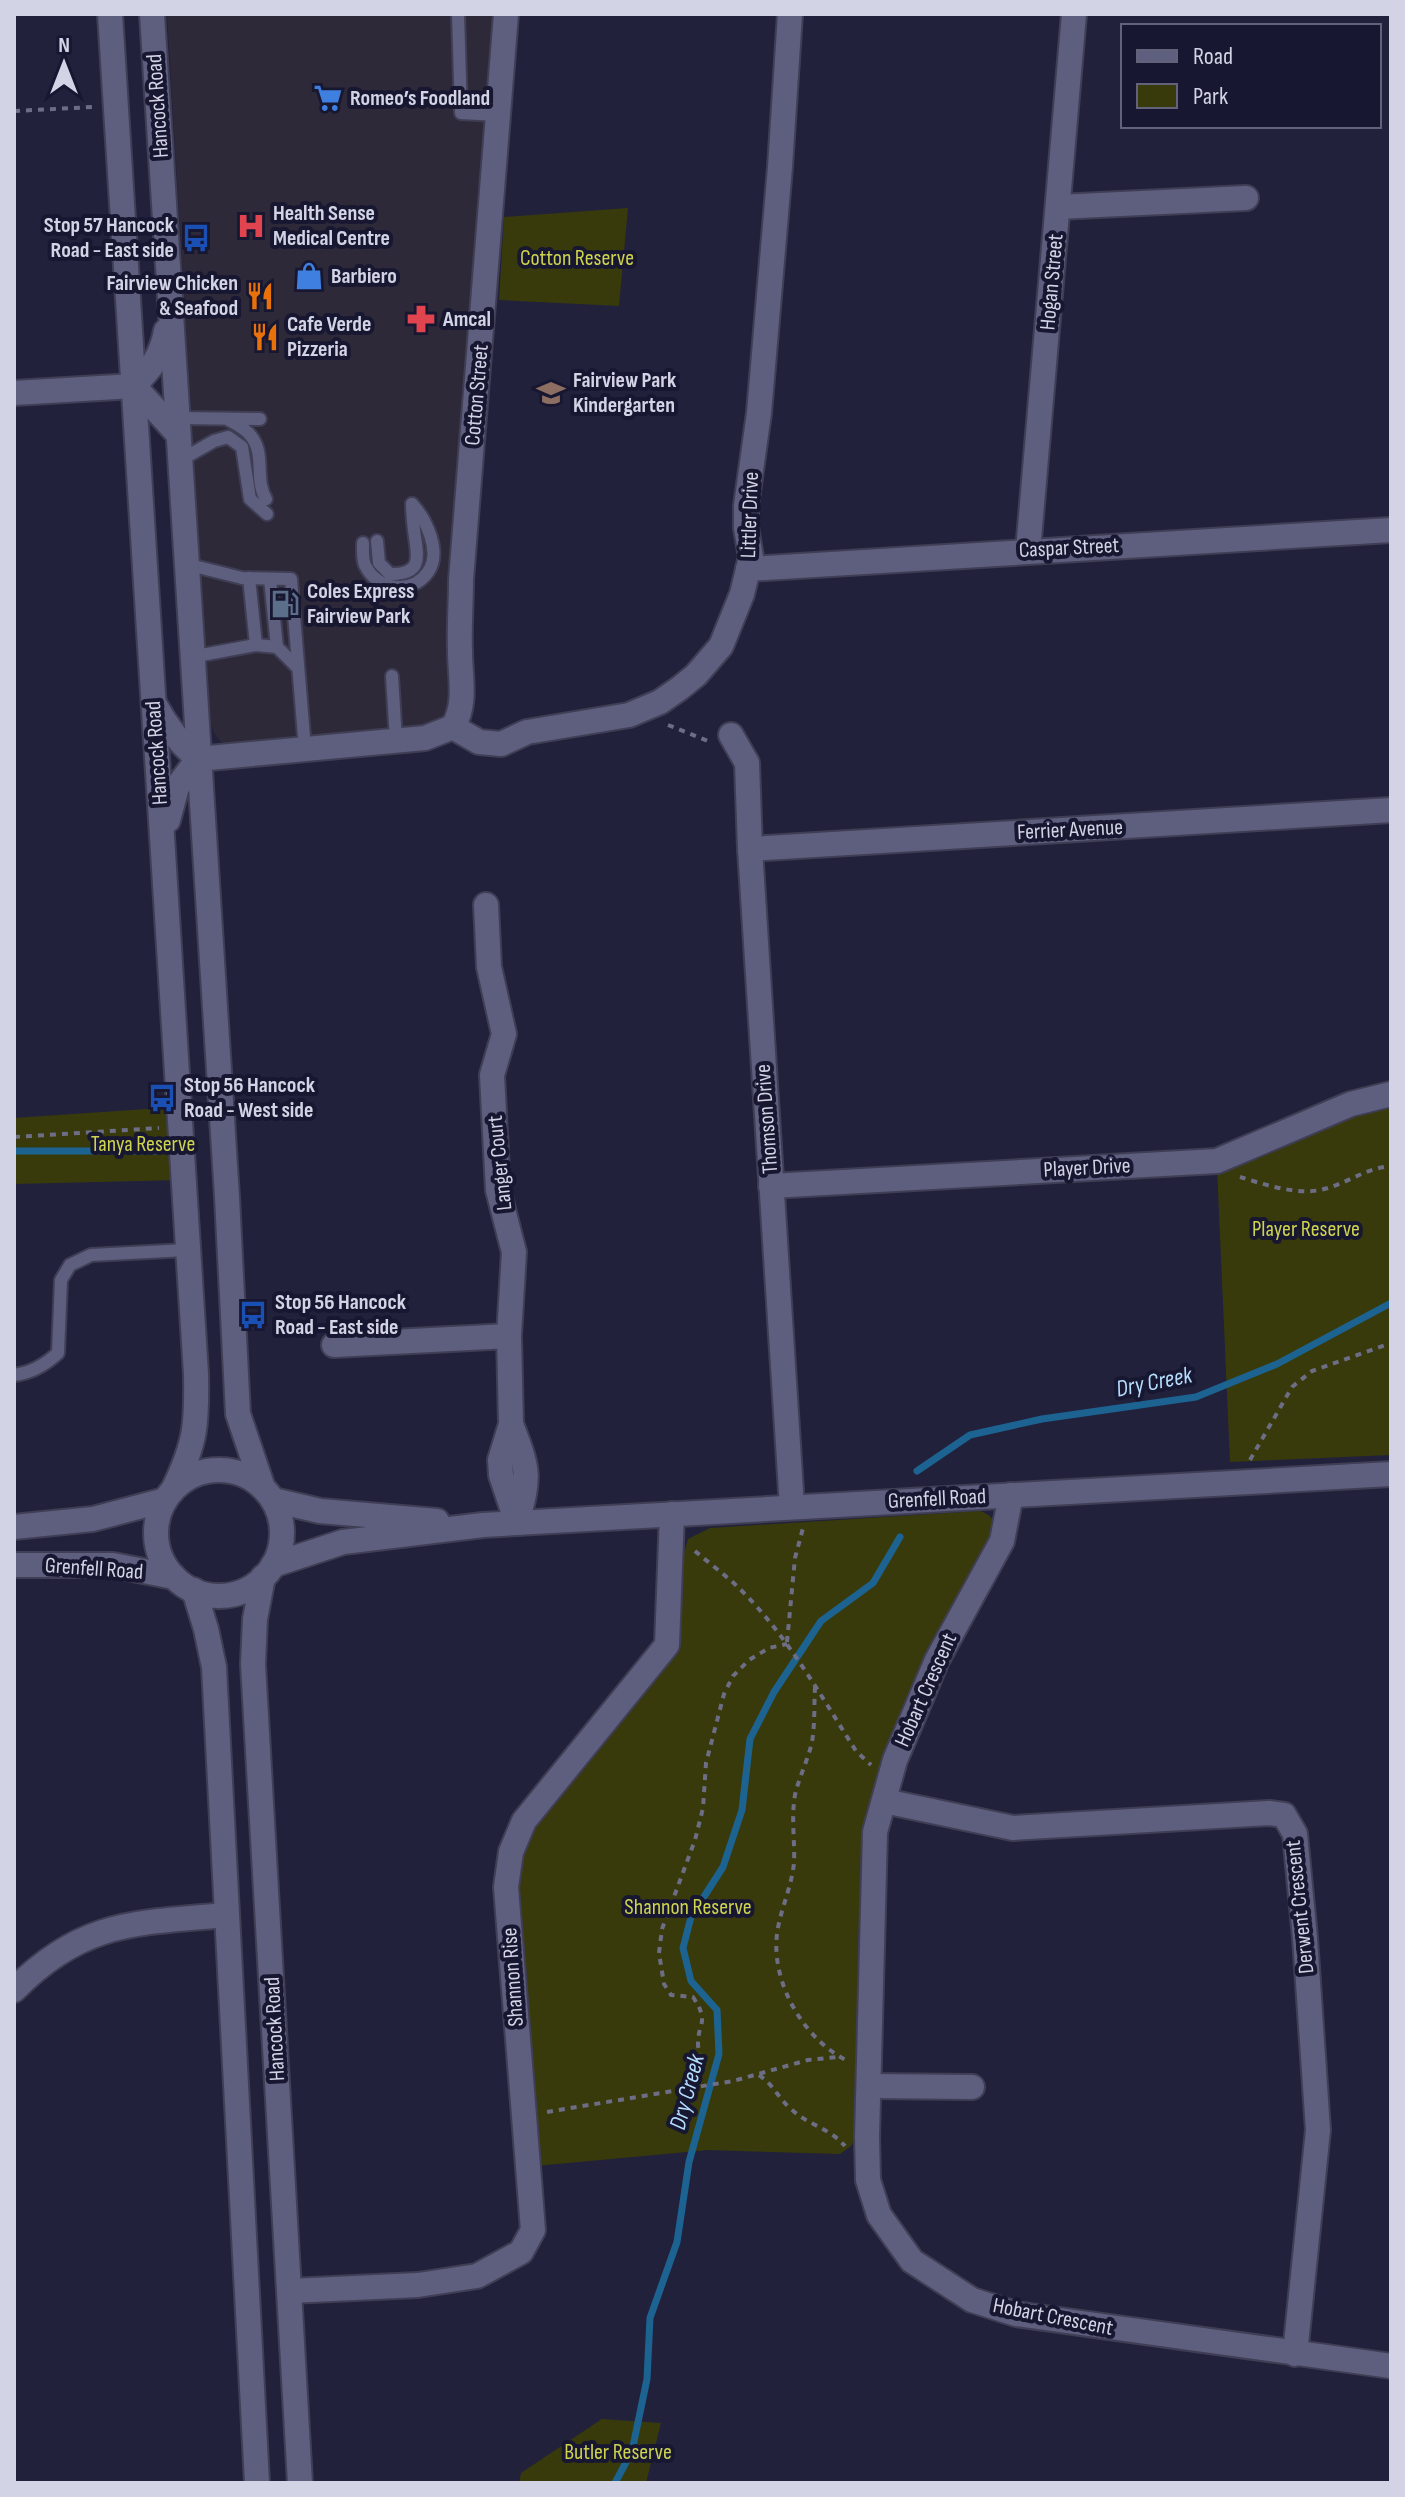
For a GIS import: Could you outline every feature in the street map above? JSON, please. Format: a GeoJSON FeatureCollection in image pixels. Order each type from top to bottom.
{"type":"FeatureCollection","features":[{"type":"Feature","properties":{"kind":"street","name":"Hancock Road"},"geometry":{"type":"LineString","coordinates":[[110,14],[181,1127],[196,1417],[189,1457],[169,1494]]}},
{"type":"Feature","properties":{"kind":"street","name":"Hancock Road"},"geometry":{"type":"LineString","coordinates":[[152,14],[238,1414],[268,1494]]}},
{"type":"Feature","properties":{"kind":"street","name":"Cotton Street"},"geometry":{"type":"LineString","coordinates":[[453,727],[463,701],[459,654],[461,580],[506,14]]}},
{"type":"Feature","properties":{"kind":"street","name":"Littler Drive"},"geometry":{"type":"LineString","coordinates":[[453,727],[479,742],[501,744],[527,732],[629,715],[680,688],[721,646],[742,594],[751,557],[746,506],[762,382],[790,14]]}},
{"type":"Feature","properties":{"kind":"street","name":"Hogan Street"},"geometry":{"type":"LineString","coordinates":[[1028,551],[1074,14]]}},
{"type":"Feature","properties":{"kind":"street"},"geometry":{"type":"LineString","coordinates":[[1058,207],[1246,198]]}},
{"type":"Feature","properties":{"kind":"street"},"geometry":{"type":"LineString","coordinates":[[14,393],[134,386],[162,351],[170,309]]}},
{"type":"Feature","properties":{"kind":"street"},"geometry":{"type":"LineString","coordinates":[[134,386],[177,426]]}},
{"type":"Feature","properties":{"kind":"street","name":"Caspar Street"},"geometry":{"type":"LineString","coordinates":[[748,569],[1391,530]]}},
{"type":"Feature","properties":{"kind":"street"},"geometry":{"type":"LineString","coordinates":[[154,702],[173,735],[198,759]]}},
{"type":"Feature","properties":{"kind":"street"},"geometry":{"type":"LineString","coordinates":[[163,845],[177,787],[198,759],[425,738],[453,727]]}},
{"type":"Feature","properties":{"kind":"street","name":"Thomson Drive"},"geometry":{"type":"LineString","coordinates":[[734,741],[747,763],[771,1186],[799,1507]]}},
{"type":"Feature","properties":{"kind":"street","name":"Ferrier Avenue"},"geometry":{"type":"LineString","coordinates":[[750,849],[1391,810]]}},
{"type":"Feature","properties":{"kind":"street","name":"Langer Court"},"geometry":{"type":"LineString","coordinates":[[486,905],[489,967],[504,1034],[492,1075],[498,1190],[514,1252],[509,1336],[511,1424],[500,1460],[501,1475],[517,1523]]}},
{"type":"Feature","properties":{"kind":"street","name":"Player Drive"},"geometry":{"type":"LineString","coordinates":[[771,1186],[1217,1161],[1351,1104],[1391,1094]]}},
{"type":"Feature","properties":{"kind":"street"},"geometry":{"type":"LineString","coordinates":[[334,1345],[509,1336]]}},
{"type":"Feature","properties":{"kind":"street"},"geometry":{"type":"LineString","coordinates":[[219,1469],[243,1474],[268,1494],[280,1516],[280,1549],[268,1571],[248,1588],[231,1594],[212,1595],[184,1584],[162,1560],[156,1540],[157,1519],[169,1494],[194,1474],[219,1469]]}},
{"type":"Feature","properties":{"kind":"street","name":"Grenfell Road"},"geometry":{"type":"LineString","coordinates":[[268,1571],[343,1542],[483,1525],[672,1522],[799,1507],[1391,1474]]}},
{"type":"Feature","properties":{"kind":"street","name":"Grenfell Road"},"geometry":{"type":"LineString","coordinates":[[14,1527],[93,1519],[169,1494]]}},
{"type":"Feature","properties":{"kind":"street","name":"Grenfell Road"},"geometry":{"type":"LineString","coordinates":[[268,1494],[320,1511],[483,1525]]}},
{"type":"Feature","properties":{"kind":"street","name":"Hobart Crescent"},"geometry":{"type":"LineString","coordinates":[[1011,1495],[1002,1541],[937,1660],[895,1760],[875,1832],[868,2180],[879,2215],[912,2261],[972,2300],[1016,2314],[1391,2366]]}},
{"type":"Feature","properties":{"kind":"street","name":"Shannon Rise"},"geometry":{"type":"LineString","coordinates":[[290,2291],[418,2285],[477,2276],[521,2252],[533,2230],[506,1887],[511,1852],[524,1821],[667,1645],[672,1522]]}},
{"type":"Feature","properties":{"kind":"street","name":"Grenfell Road"},"geometry":{"type":"LineString","coordinates":[[14,1565],[113,1565],[184,1584]]}},
{"type":"Feature","properties":{"kind":"street","name":"Hancock Road"},"geometry":{"type":"LineString","coordinates":[[268,1571],[255,1619],[253,1664],[300,2483]]}},
{"type":"Feature","properties":{"kind":"street","name":"Hancock Road"},"geometry":{"type":"LineString","coordinates":[[184,1584],[206,1629],[214,1667],[257,2483]]}},
{"type":"Feature","properties":{"kind":"street","name":"Derwent Crescent"},"geometry":{"type":"LineString","coordinates":[[886,1792],[1013,1828],[1269,1813],[1284,1815],[1295,1834],[1318,2130],[1295,2354]]}},
{"type":"Feature","properties":{"kind":"street"},"geometry":{"type":"LineString","coordinates":[[14,1990],[60,1951],[86,1937],[150,1922],[226,1915]]}},
{"type":"Feature","properties":{"kind":"street"},"geometry":{"type":"LineString","coordinates":[[869,2079],[972,2087]]}},
{"type":"Feature","properties":{"kind":"lane"},"geometry":{"type":"LineString","coordinates":[[458,14],[461,113],[498,115]]}},
{"type":"Feature","properties":{"kind":"lane"},"geometry":{"type":"LineString","coordinates":[[177,426],[260,419]]}},
{"type":"Feature","properties":{"kind":"lane"},"geometry":{"type":"LineString","coordinates":[[229,420],[250,434],[260,454],[260,483],[266,499]]}},
{"type":"Feature","properties":{"kind":"lane"},"geometry":{"type":"LineString","coordinates":[[179,461],[214,441],[228,437],[242,447],[250,499],[267,514]]}},
{"type":"Feature","properties":{"kind":"lane"},"geometry":{"type":"LineString","coordinates":[[363,543],[365,566],[380,584],[396,588],[413,585],[428,572],[432,558],[431,539],[423,516],[412,504],[419,553],[415,565],[403,574],[390,574],[379,563],[377,541]]}},
{"type":"Feature","properties":{"kind":"lane"},"geometry":{"type":"LineString","coordinates":[[186,564],[249,578],[291,579],[305,749]]}},
{"type":"Feature","properties":{"kind":"lane"},"geometry":{"type":"LineString","coordinates":[[249,578],[256,645]]}},
{"type":"Feature","properties":{"kind":"lane"},"geometry":{"type":"LineString","coordinates":[[270,579],[277,647],[298,668]]}},
{"type":"Feature","properties":{"kind":"lane"},"geometry":{"type":"LineString","coordinates":[[191,657],[256,645],[277,647]]}},
{"type":"Feature","properties":{"kind":"lane"},"geometry":{"type":"LineString","coordinates":[[392,676],[396,740]]}},
{"type":"Feature","properties":{"kind":"lane"},"geometry":{"type":"LineString","coordinates":[[14,1375],[47,1364],[58,1353],[61,1280],[70,1265],[91,1255],[187,1250]]}},
{"type":"Feature","properties":{"kind":"path"},"geometry":{"type":"LineString","coordinates":[[14,111],[116,106]]}},
{"type":"Feature","properties":{"kind":"path"},"geometry":{"type":"LineString","coordinates":[[653,705],[661,721],[721,747],[734,741]]}},
{"type":"Feature","properties":{"kind":"path"},"geometry":{"type":"LineString","coordinates":[[14,1137],[181,1127]]}},
{"type":"Feature","properties":{"kind":"path"},"geometry":{"type":"LineString","coordinates":[[1217,1161],[1239,1177],[1265,1185],[1319,1190],[1376,1167],[1391,1166]]}},
{"type":"Feature","properties":{"kind":"path"},"geometry":{"type":"LineString","coordinates":[[1230,1484],[1250,1461],[1292,1387],[1312,1371],[1391,1343]]}},
{"type":"Feature","properties":{"kind":"path"},"geometry":{"type":"LineString","coordinates":[[787,1644],[795,1558],[801,1541],[799,1507]]}},
{"type":"Feature","properties":{"kind":"path"},"geometry":{"type":"LineString","coordinates":[[672,1522],[741,1590],[787,1644],[886,1792]]}},
{"type":"Feature","properties":{"kind":"path"},"geometry":{"type":"LineString","coordinates":[[681,2090],[700,2059],[697,2042],[702,2028],[702,2012],[693,1997],[671,1995],[664,1984],[659,1953],[662,1929],[695,1840],[703,1808],[706,1763],[724,1694],[733,1676],[749,1660],[769,1648],[787,1644]]}},
{"type":"Feature","properties":{"kind":"path"},"geometry":{"type":"LineString","coordinates":[[815,1687],[812,1741],[795,1796],[792,1819],[794,1863],[776,1949],[783,1986],[819,2043],[869,2079]]}},
{"type":"Feature","properties":{"kind":"path"},"geometry":{"type":"LineString","coordinates":[[524,2116],[733,2081],[808,2060],[839,2057]]}},
{"type":"Feature","properties":{"kind":"path"},"geometry":{"type":"LineString","coordinates":[[759,2075],[771,2083],[789,2108],[829,2130],[868,2166]]}},
{"type":"Feature","properties":{"kind":"shaded area"},"geometry":{"type":"Polygon","coordinates":[[[167,14],[495,14],[446,632],[452,703],[448,717],[436,727],[233,746],[220,741],[214,733],[210,721],[167,14]]]}},
{"type":"Feature","properties":{"kind":"green space","name":"Cotton Reserve"},"geometry":{"type":"Polygon","coordinates":[[[628,208],[619,306],[499,300],[504,217],[628,208]]]}},
{"type":"Feature","properties":{"kind":"green space","name":"Player Reserve"},"geometry":{"type":"Polygon","coordinates":[[[1391,1105],[1391,1455],[1230,1462],[1217,1168],[1353,1115],[1391,1105]]]}},
{"type":"Feature","properties":{"kind":"green space","name":"Tanya Reserve"},"geometry":{"type":"Polygon","coordinates":[[[176,1107],[181,1180],[14,1184],[14,1118],[176,1107]]]}},
{"type":"Feature","properties":{"kind":"green space","name":"Shannon Reserve"},"geometry":{"type":"Polygon","coordinates":[[[980,1511],[992,1518],[997,1530],[864,1831],[858,1946],[857,2134],[851,2146],[840,2154],[708,2150],[536,2166],[515,1887],[519,1854],[532,1825],[678,1650],[684,1553],[688,1539],[710,1528],[980,1511]]]}},
{"type":"Feature","properties":{"kind":"green space","name":"Butler Reserve"},"geometry":{"type":"Polygon","coordinates":[[[602,2419],[661,2423],[646,2483],[519,2483],[521,2473],[602,2419]]]}},
{"type":"Feature","properties":{"kind":"waterway"},"geometry":{"type":"LineString","coordinates":[[14,1151],[157,1151]]}},
{"type":"Feature","properties":{"kind":"waterway","name":"Dry Creek"},"geometry":{"type":"LineString","coordinates":[[917,1471],[970,1435],[1042,1419],[1196,1397],[1277,1364],[1391,1303]]}},
{"type":"Feature","properties":{"kind":"waterway","name":"Dry Creek"},"geometry":{"type":"LineString","coordinates":[[615,2483],[632,2451],[647,2379],[650,2318],[677,2242],[689,2162],[719,2054],[717,2010],[691,1981],[683,1948],[691,1917],[723,1867],[742,1810],[750,1739],[774,1692],[821,1621],[873,1583],[900,1537]]}},
{"type":"Feature","properties":{"kind":"place","name":"Romeo’s Foodland"},"geometry":{"type":"Point","coordinates":[328,98]}},
{"type":"Feature","properties":{"kind":"place","name":"Health Sense Medical Centre"},"geometry":{"type":"Point","coordinates":[251,226]}},
{"type":"Feature","properties":{"kind":"place","name":"Stop 57 Hancock Road - East side"},"geometry":{"type":"Point","coordinates":[196,238]}},
{"type":"Feature","properties":{"kind":"place","name":"Barbiero"},"geometry":{"type":"Point","coordinates":[309,276]}},
{"type":"Feature","properties":{"kind":"place","name":"Fairview Chicken & Seafood"},"geometry":{"type":"Point","coordinates":[260,296]}},
{"type":"Feature","properties":{"kind":"place","name":"Amcal"},"geometry":{"type":"Point","coordinates":[421,319]}},
{"type":"Feature","properties":{"kind":"place","name":"Cafe Verde Pizzeria"},"geometry":{"type":"Point","coordinates":[265,337]}},
{"type":"Feature","properties":{"kind":"place","name":"Fairview Park Kindergarten"},"geometry":{"type":"Point","coordinates":[551,393]}},
{"type":"Feature","properties":{"kind":"place","name":"Coles Express Fairview Park"},"geometry":{"type":"Point","coordinates":[285,604]}},
{"type":"Feature","properties":{"kind":"place","name":"Stop 56 Hancock Road - West side"},"geometry":{"type":"Point","coordinates":[162,1098]}},
{"type":"Feature","properties":{"kind":"place","name":"Stop 56 Hancock Road - East side"},"geometry":{"type":"Point","coordinates":[253,1315]}}]}
